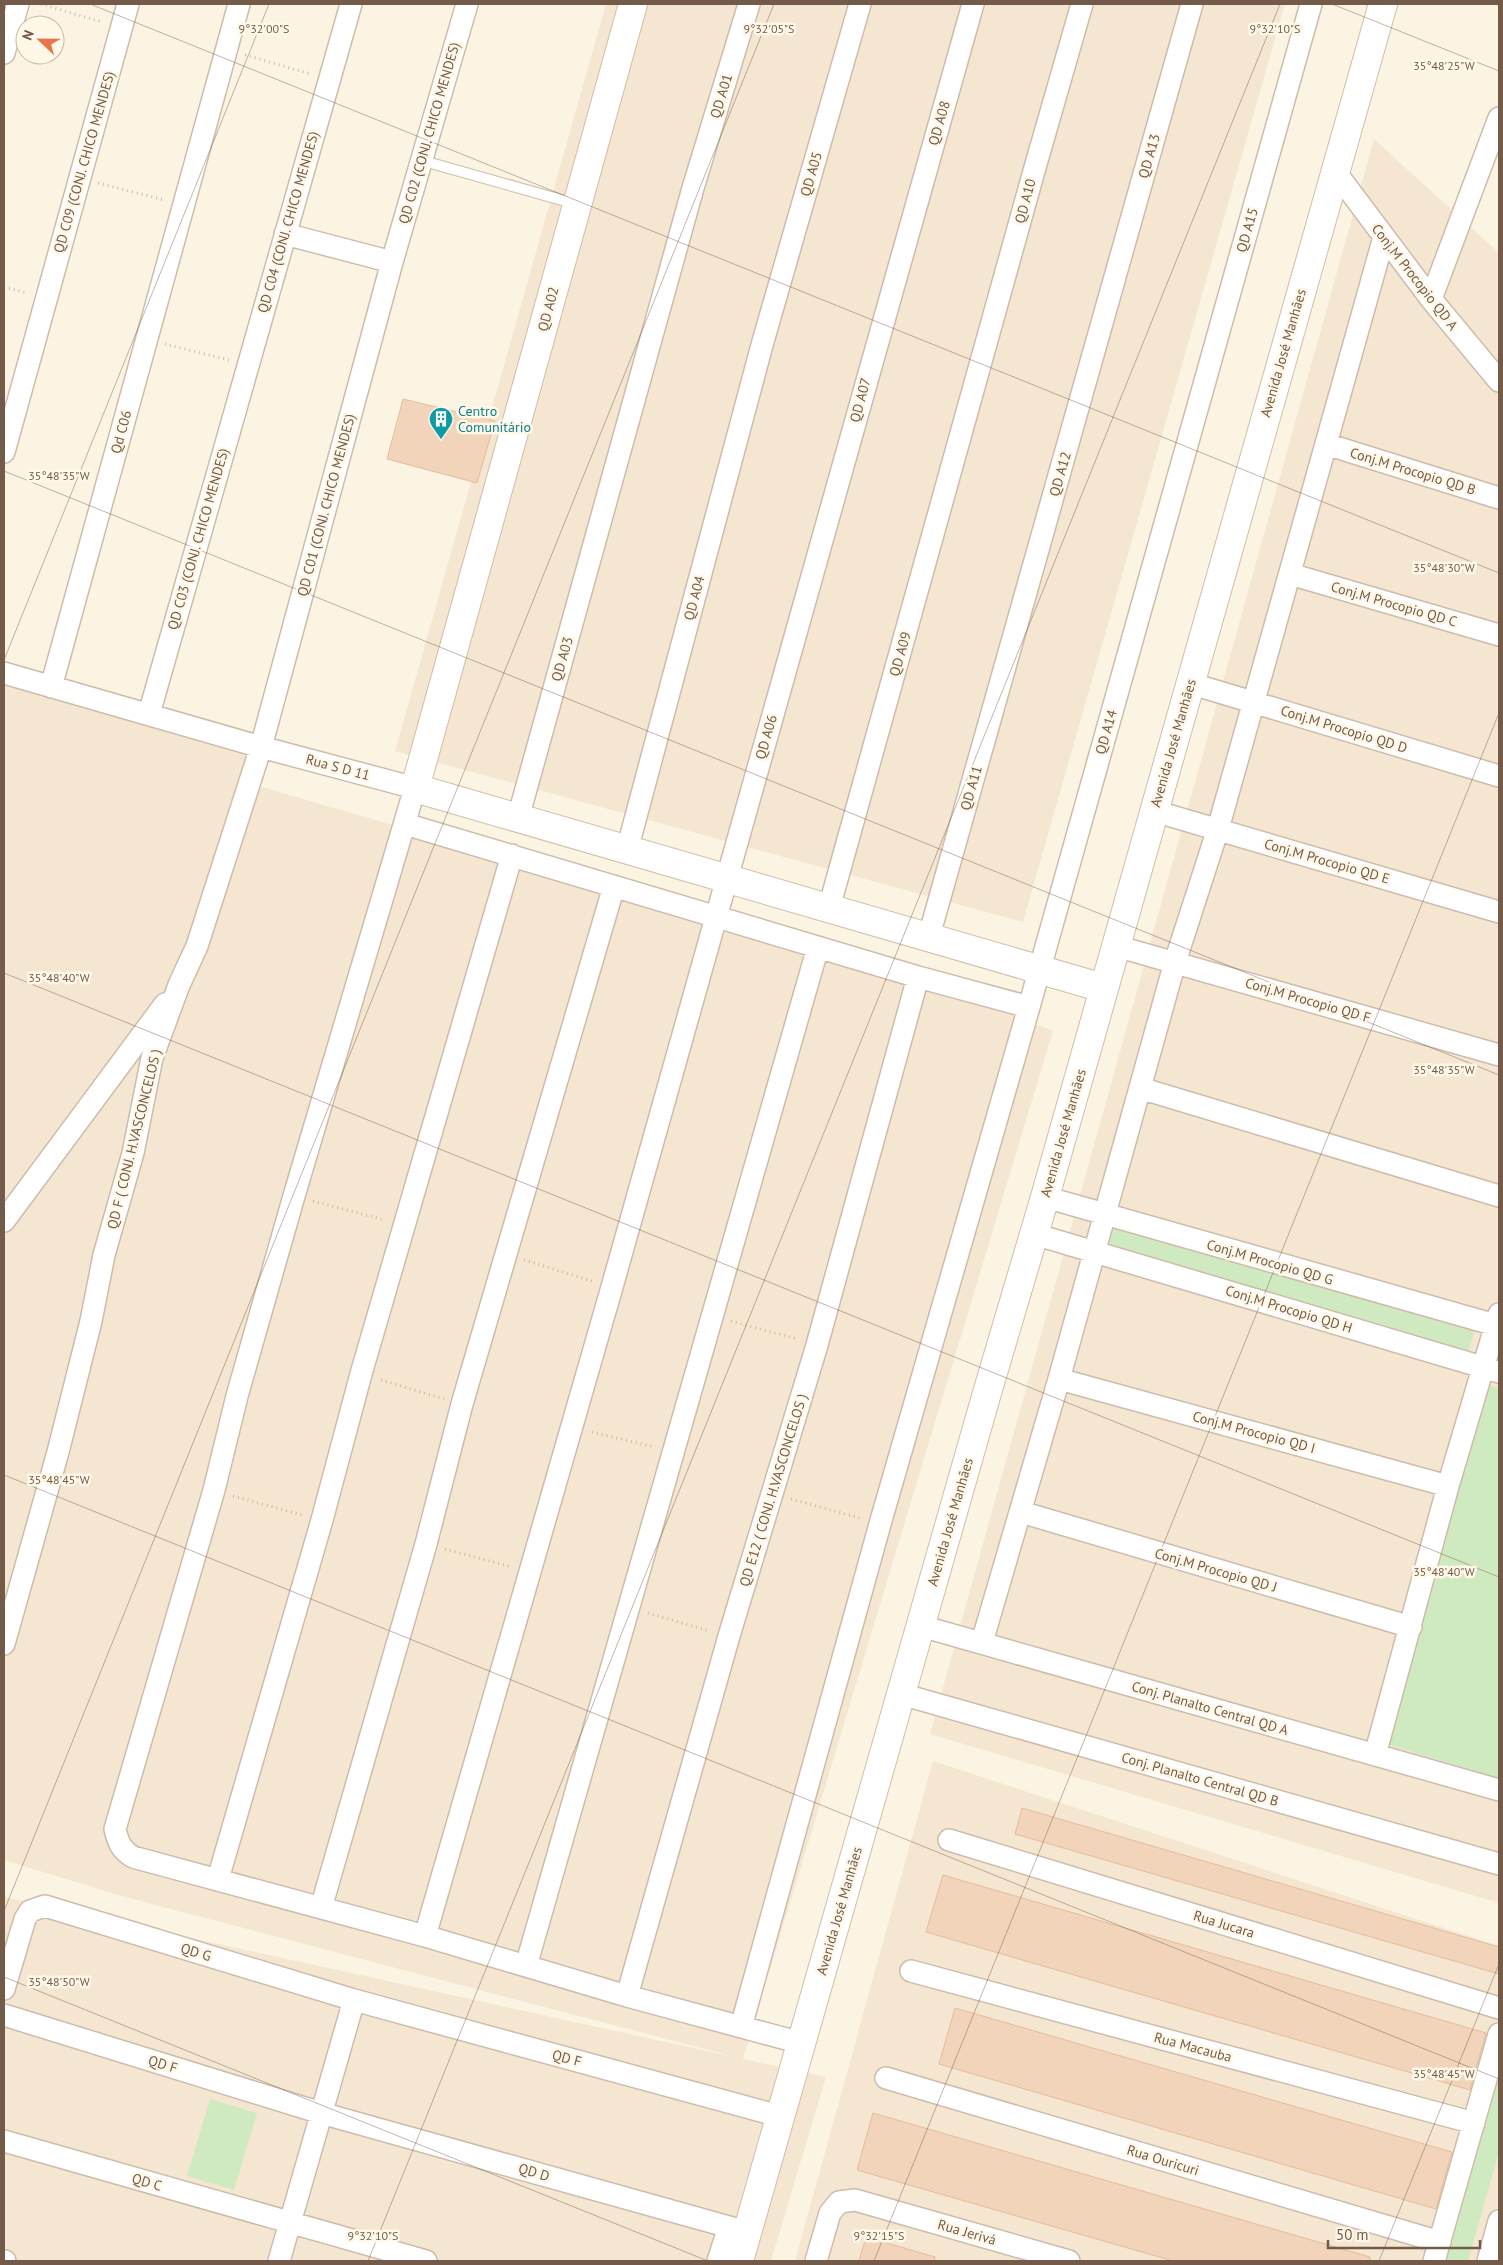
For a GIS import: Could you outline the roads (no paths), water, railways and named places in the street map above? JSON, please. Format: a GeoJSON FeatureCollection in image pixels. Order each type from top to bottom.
{"type":"FeatureCollection","features":[{"type":"Feature","properties":{"kind":"street"},"geometry":{"type":"LineString","coordinates":[[4,53],[18,4]]}},
{"type":"Feature","properties":{"kind":"street","name":"QD C09 (CONJ. CHICO MENDES)"},"geometry":{"type":"LineString","coordinates":[[4,452],[128,4]]}},
{"type":"Feature","properties":{"kind":"street","name":"Qd C06"},"geometry":{"type":"LineString","coordinates":[[51,687],[239,4]]}},
{"type":"Feature","properties":{"kind":"street","name":"QD C04 (CONJ. CHICO MENDES)"},"geometry":{"type":"LineString","coordinates":[[247,365],[351,4]]}},
{"type":"Feature","properties":{"kind":"street","name":"QD C02 (CONJ. CHICO MENDES)"},"geometry":{"type":"LineString","coordinates":[[392,262],[420,160],[467,4]]}},
{"type":"Feature","properties":{"kind":"street","name":"QD A02"},"geometry":{"type":"LineString","coordinates":[[415,788],[633,4]]}},
{"type":"Feature","properties":{"kind":"street","name":"QD A01"},"geometry":{"type":"LineString","coordinates":[[607,500],[693,188],[749,4]]}},
{"type":"Feature","properties":{"kind":"street","name":"QD A05"},"geometry":{"type":"LineString","coordinates":[[762,345],[860,4]]}},
{"type":"Feature","properties":{"kind":"street","name":"QD A08"},"geometry":{"type":"LineString","coordinates":[[904,242],[973,4]]}},
{"type":"Feature","properties":{"kind":"street","name":"QD A10"},"geometry":{"type":"LineString","coordinates":[[971,399],[1082,4]]}},
{"type":"Feature","properties":{"kind":"street","name":"QD A13"},"geometry":{"type":"LineString","coordinates":[[1106,308],[1192,4]]}},
{"type":"Feature","properties":{"kind":"street","name":"QD A15"},"geometry":{"type":"LineString","coordinates":[[1183,457],[1311,4]]}},
{"type":"Feature","properties":{"kind":"street","name":"Avenida José Manhães"},"geometry":{"type":"LineString","coordinates":[[739,2261],[738,2230],[780,2116],[1045,1198],[1334,170],[1383,4]]}},
{"type":"Feature","properties":{"kind":"street"},"geometry":{"type":"LineString","coordinates":[[1431,299],[1499,118]]}},
{"type":"Feature","properties":{"kind":"street","name":"Conj.M Procopio QD A"},"geometry":{"type":"LineString","coordinates":[[1334,170],[1431,299],[1499,381]]}},
{"type":"Feature","properties":{"kind":"street"},"geometry":{"type":"LineString","coordinates":[[286,234],[392,262]]}},
{"type":"Feature","properties":{"kind":"street"},"geometry":{"type":"LineString","coordinates":[[982,1642],[1060,1379],[1175,962],[1218,829],[1384,237]]}},
{"type":"Feature","properties":{"kind":"street","name":"QD A07"},"geometry":{"type":"LineString","coordinates":[[817,558],[904,242]]}},
{"type":"Feature","properties":{"kind":"street","name":"QD C01 (CONJ. CHICO MENDES)"},"geometry":{"type":"LineString","coordinates":[[261,747],[392,262]]}},
{"type":"Feature","properties":{"kind":"street","name":"QD A12"},"geometry":{"type":"LineString","coordinates":[[1014,640],[1106,308]]}},
{"type":"Feature","properties":{"kind":"street","name":"QD A04"},"geometry":{"type":"LineString","coordinates":[[627,850],[762,345]]}},
{"type":"Feature","properties":{"kind":"street","name":"QD C03 (CONJ. CHICO MENDES)"},"geometry":{"type":"LineString","coordinates":[[149,714],[247,365]]}},
{"type":"Feature","properties":{"kind":"street","name":"QD A09"},"geometry":{"type":"LineString","coordinates":[[829,908],[971,399]]}},
{"type":"Feature","properties":{"kind":"street","name":"Conj.M Procopio QD B"},"geometry":{"type":"LineString","coordinates":[[1326,444],[1499,498]]}},
{"type":"Feature","properties":{"kind":"street","name":"QD A14"},"geometry":{"type":"LineString","coordinates":[[741,2027],[880,1524],[1029,1007],[1183,457]]}},
{"type":"Feature","properties":{"kind":"street","name":"QD A03"},"geometry":{"type":"LineString","coordinates":[[518,818],[607,500]]}},
{"type":"Feature","properties":{"kind":"street","name":"QD A06"},"geometry":{"type":"LineString","coordinates":[[424,1936],[612,1287],[817,558]]}},
{"type":"Feature","properties":{"kind":"street","name":"Conj.M Procopio QD C"},"geometry":{"type":"LineString","coordinates":[[1290,574],[1499,634]]}},
{"type":"Feature","properties":{"kind":"street","name":"QD A11"},"geometry":{"type":"LineString","coordinates":[[929,936],[1014,640]]}},
{"type":"Feature","properties":{"kind":"street","name":"Rua S D 11"},"geometry":{"type":"LineString","coordinates":[[4,673],[261,747],[415,788]]}},
{"type":"Feature","properties":{"kind":"street","name":"Conj.M Procopio QD D"},"geometry":{"type":"LineString","coordinates":[[1190,683],[1499,776]]}},
{"type":"Feature","properties":{"kind":"street","name":"QD F ( CONJ. H.VASCONCELOS )"},"geometry":{"type":"LineString","coordinates":[[4,1644],[58,1452],[91,1320],[104,1255],[133,1153],[152,1058],[179,985],[197,946],[261,747]]}},
{"type":"Feature","properties":{"kind":"street"},"geometry":{"type":"LineString","coordinates":[[801,2043],[627,1996],[424,1936],[132,1857],[124,1852],[118,1842],[115,1829],[214,1490],[237,1396],[294,1196],[415,788],[1103,988]]}},
{"type":"Feature","properties":{"kind":"street","name":"Conj.M Procopio QD E"},"geometry":{"type":"LineString","coordinates":[[1154,811],[1499,912]]}},
{"type":"Feature","properties":{"kind":"street"},"geometry":{"type":"LineString","coordinates":[[405,824],[918,977],[1029,1007]]}},
{"type":"Feature","properties":{"kind":"street"},"geometry":{"type":"LineString","coordinates":[[218,1879],[322,1520],[361,1374],[512,855]]}},
{"type":"Feature","properties":{"kind":"street"},"geometry":{"type":"LineString","coordinates":[[320,1908],[426,1544],[462,1404],[614,886]]}},
{"type":"Feature","properties":{"kind":"street","name":"Conj.M Procopio QD F"},"geometry":{"type":"LineString","coordinates":[[1116,946],[1499,1055]]}},
{"type":"Feature","properties":{"kind":"street"},"geometry":{"type":"LineString","coordinates":[[526,1966],[818,947]]}},
{"type":"Feature","properties":{"kind":"street","name":"QD E12 ( CONJ. H.VASCONCELOS )"},"geometry":{"type":"LineString","coordinates":[[627,1996],[729,1636],[817,1345],[918,977]]}},
{"type":"Feature","properties":{"kind":"street"},"geometry":{"type":"LineString","coordinates":[[4,1221],[179,985]]}},
{"type":"Feature","properties":{"kind":"street"},"geometry":{"type":"LineString","coordinates":[[1140,1088],[1499,1196]]}},
{"type":"Feature","properties":{"kind":"street","name":"Conj.M Procopio QD G"},"geometry":{"type":"LineString","coordinates":[[1045,1198],[1498,1322]]}},
{"type":"Feature","properties":{"kind":"street","name":"Conj.M Procopio QD H"},"geometry":{"type":"LineString","coordinates":[[1034,1234],[1492,1369]]}},
{"type":"Feature","properties":{"kind":"street"},"geometry":{"type":"LineString","coordinates":[[1375,1756],[1448,1486],[1492,1369],[1498,1322]]}},
{"type":"Feature","properties":{"kind":"street","name":"Conj.M Procopio QD I"},"geometry":{"type":"LineString","coordinates":[[1060,1379],[1448,1486]]}},
{"type":"Feature","properties":{"kind":"street","name":"Conj.M Procopio QD J"},"geometry":{"type":"LineString","coordinates":[[1021,1512],[1411,1627]]}},
{"type":"Feature","properties":{"kind":"street","name":"Conj. Planalto Central QD A"},"geometry":{"type":"LineString","coordinates":[[921,1626],[1499,1790]]}},
{"type":"Feature","properties":{"kind":"street","name":"Conj. Planalto Central QD B"},"geometry":{"type":"LineString","coordinates":[[901,1694],[1499,1864]]}},
{"type":"Feature","properties":{"kind":"street","name":"Rua Jucara"},"geometry":{"type":"LineString","coordinates":[[949,1840],[1499,2008]]}},
{"type":"Feature","properties":{"kind":"street","name":"QD G"},"geometry":{"type":"LineString","coordinates":[[4,1989],[25,1919],[38,1906],[44,1906],[354,2000]]}},
{"type":"Feature","properties":{"kind":"street","name":"Rua Macauba"},"geometry":{"type":"LineString","coordinates":[[911,1971],[1474,2122]]}},
{"type":"Feature","properties":{"kind":"street"},"geometry":{"type":"LineString","coordinates":[[279,2261],[354,2000]]}},
{"type":"Feature","properties":{"kind":"street","name":"QD F"},"geometry":{"type":"LineString","coordinates":[[354,2000],[780,2116]]}},
{"type":"Feature","properties":{"kind":"street","name":"QD F"},"geometry":{"type":"LineString","coordinates":[[4,2015],[321,2112]]}},
{"type":"Feature","properties":{"kind":"street"},"geometry":{"type":"LineString","coordinates":[[1437,2252],[1499,2034]]}},
{"type":"Feature","properties":{"kind":"street","name":"Rua Ouricuri"},"geometry":{"type":"LineString","coordinates":[[886,2078],[1437,2252]]}},
{"type":"Feature","properties":{"kind":"street","name":"QD D"},"geometry":{"type":"LineString","coordinates":[[321,2112],[738,2230]]}},
{"type":"Feature","properties":{"kind":"street","name":"QD C"},"geometry":{"type":"LineString","coordinates":[[4,2141],[426,2261]]}},
{"type":"Feature","properties":{"kind":"street","name":"Rua Jerivá"},"geometry":{"type":"LineString","coordinates":[[816,2261],[830,2213],[839,2202],[855,2200],[1069,2261]]}},
{"type":"Feature","properties":{"kind":"street"},"geometry":{"type":"LineString","coordinates":[[1492,2259],[1499,2221]]}},
{"type":"Feature","properties":{"kind":"street"},"geometry":{"type":"LineString","coordinates":[[718,2261],[738,2230]]}},
{"type":"Feature","properties":{"kind":"lane"},"geometry":{"type":"LineString","coordinates":[[420,160],[577,204]]}},
{"type":"Feature","properties":{"kind":"place","name":"Centro Comunitário"},"geometry":{"type":"Point","coordinates":[441,440]}}]}
